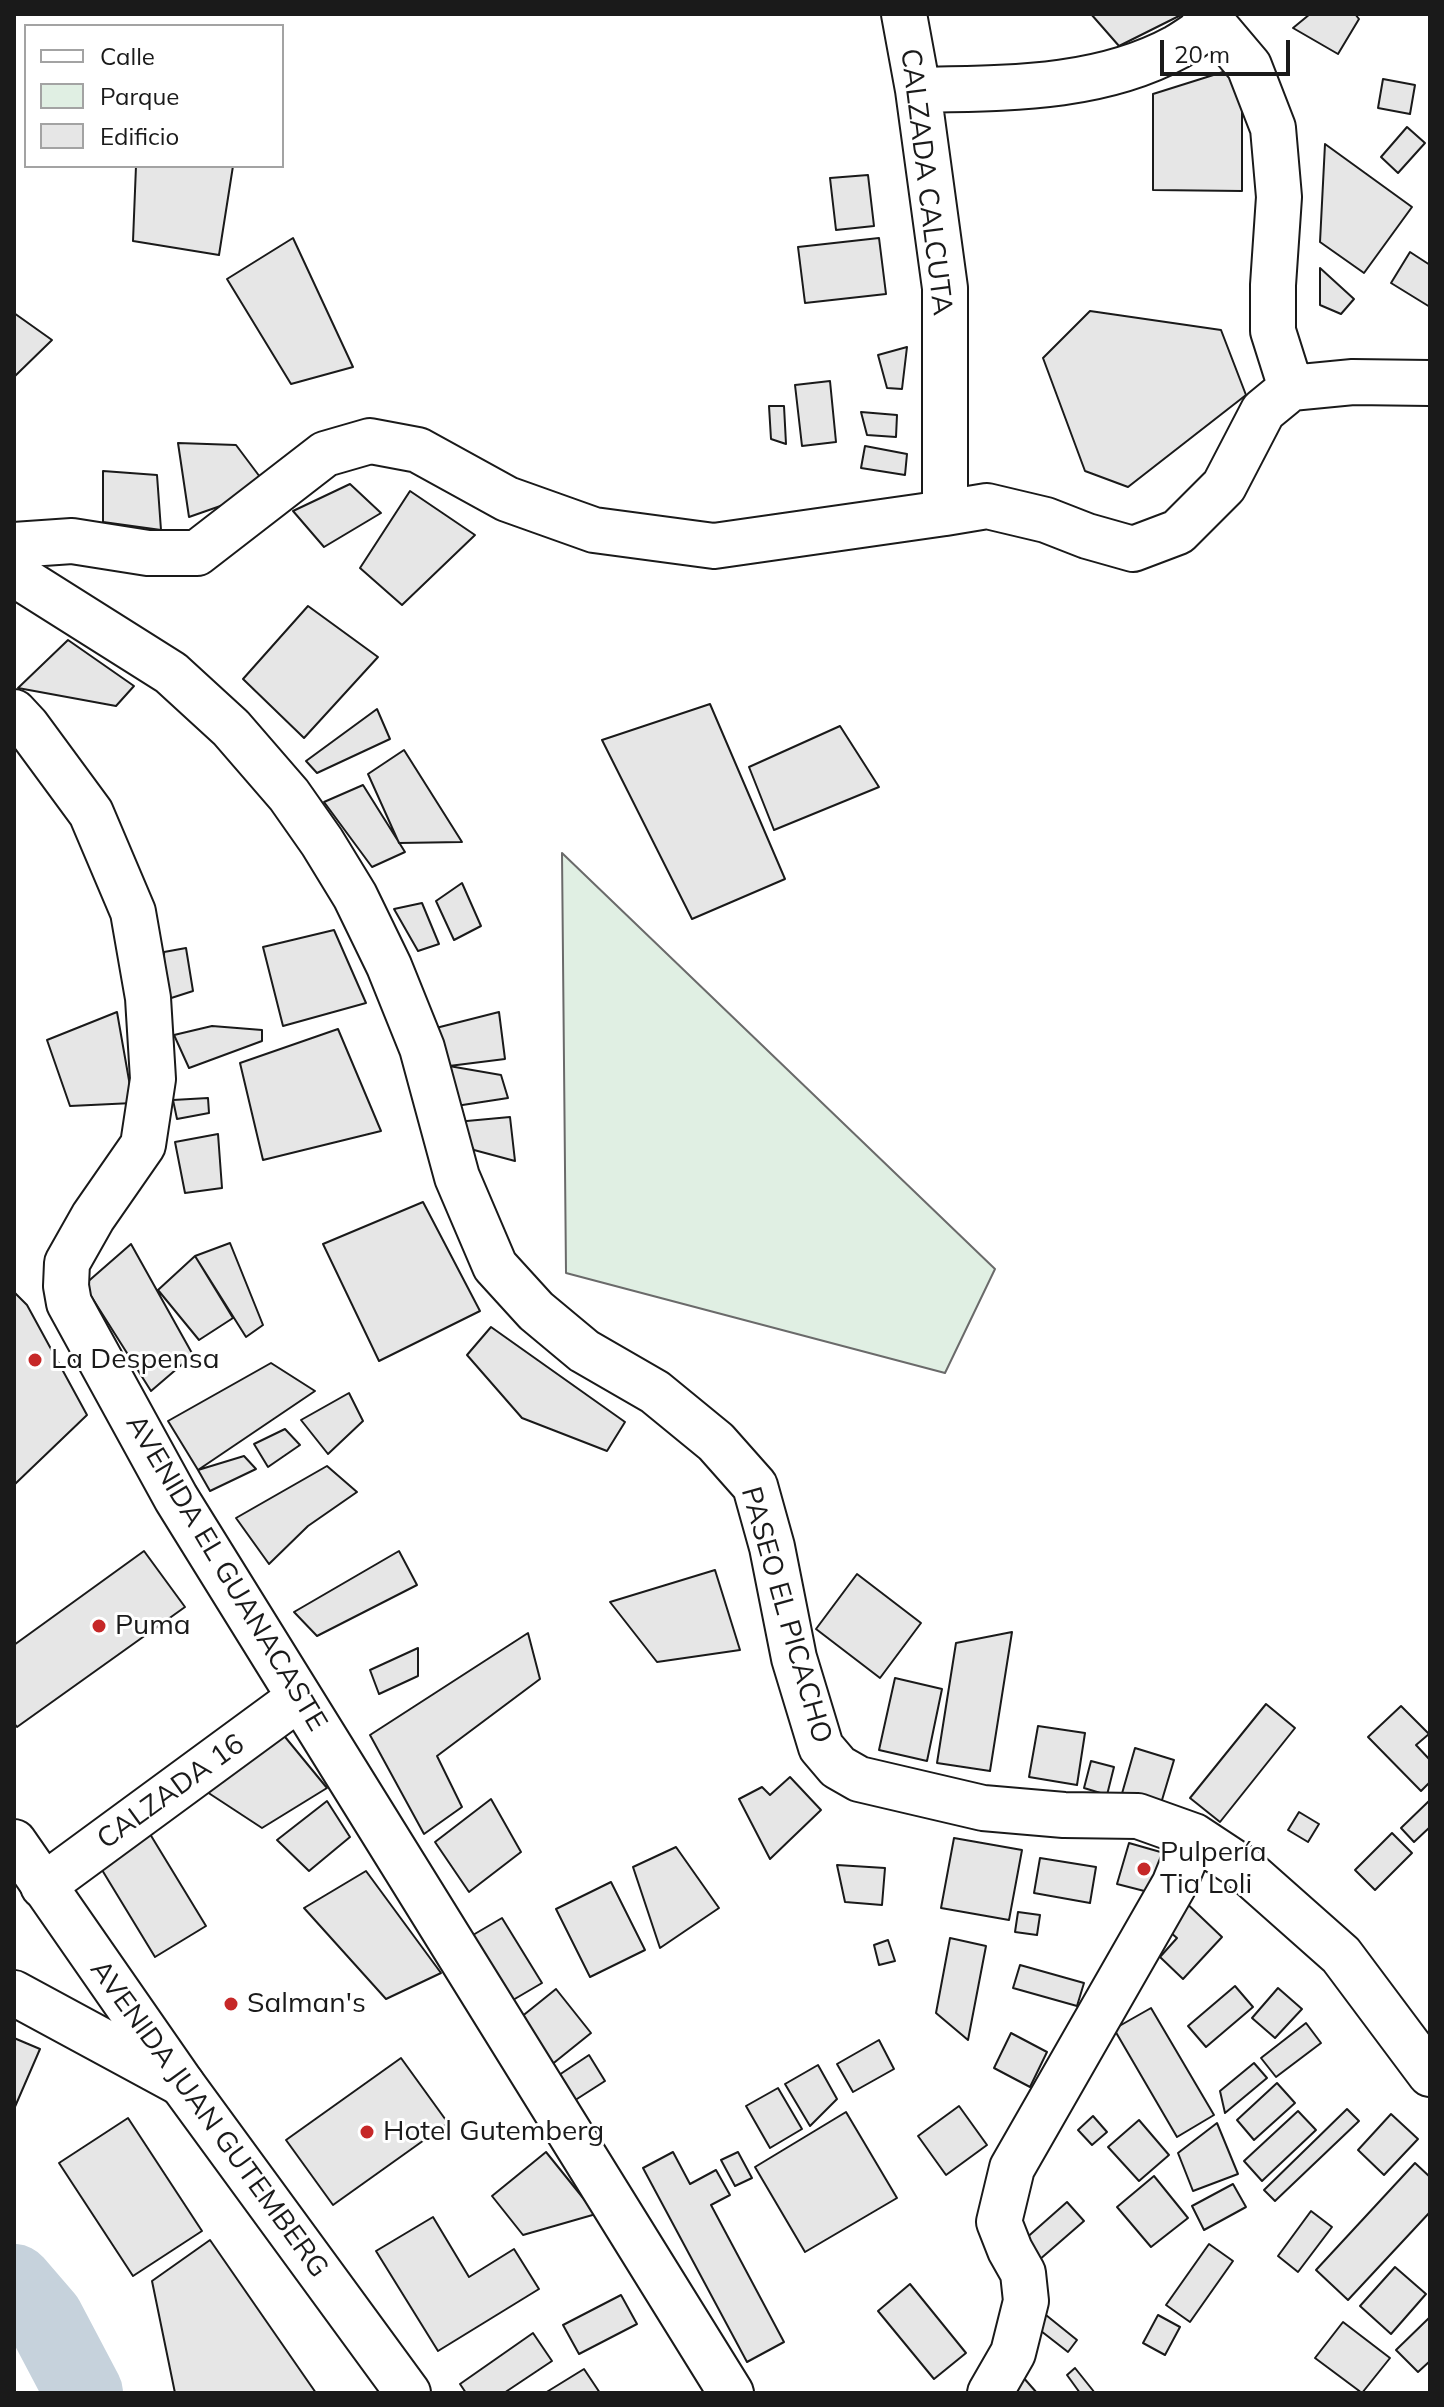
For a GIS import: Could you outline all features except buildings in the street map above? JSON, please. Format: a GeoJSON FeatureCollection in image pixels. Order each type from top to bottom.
{"type":"FeatureCollection","features":[{"type":"Feature","properties":{"kind":"street","name":"CALZADA CALCUTA"},"geometry":{"type":"LineString","coordinates":[[904,14],[918,90],[945,288],[945,513]]}},
{"type":"Feature","properties":{"kind":"street"},"geometry":{"type":"LineString","coordinates":[[918,90],[1070,82],[1150,59],[1177,47],[1209,18],[1249,66],[1273,128],[1279,197],[1273,331],[1291,388]]}},
{"type":"Feature","properties":{"kind":"street"},"geometry":{"type":"LineString","coordinates":[[14,545],[72,541],[148,553],[197,553],[325,454],[370,441],[418,450],[507,499],[594,530],[714,546],[987,506],[1046,520],[1133,549],[1178,532],[1224,486],[1263,411],[1291,388],[1353,382],[1430,383]]}},
{"type":"Feature","properties":{"kind":"street","name":"PASEO EL PICACHO"},"geometry":{"type":"LineString","coordinates":[[14,574],[171,673],[231,728],[289,795],[322,842],[355,896],[389,966],[422,1048],[457,1177],[495,1266],[536,1311],[584,1351],[655,1392],[716,1442],[755,1486],[772,1547],[794,1658],[821,1747],[838,1767],[859,1779],[983,1808],[1064,1815],[1138,1816],[1194,1836],[1244,1869],[1341,1955],[1430,2074]]}},
{"type":"Feature","properties":{"kind":"street","name":"AVENIDA EL GUANACASTE"},"geometry":{"type":"LineString","coordinates":[[18,725],[91,813],[133,912],[148,998],[153,1079],[143,1145],[93,1217],[67,1263],[69,1303],[176,1498],[731,2393]]}},
{"type":"Feature","properties":{"kind":"street","name":"CALZADA 16"},"geometry":{"type":"LineString","coordinates":[[43,1886],[299,1698]]}},
{"type":"Feature","properties":{"kind":"street"},"geometry":{"type":"LineString","coordinates":[[990,2393],[1013,2353],[1026,2301],[1023,2273],[999,2222],[1012,2168],[1160,1911],[1194,1836]]}},
{"type":"Feature","properties":{"kind":"street","name":"AVENIDA JUAN GUTEMBERG"},"geometry":{"type":"LineString","coordinates":[[14,1842],[182,2084],[408,2393]]}},
{"type":"Feature","properties":{"kind":"street"},"geometry":{"type":"LineString","coordinates":[[14,1993],[182,2084]]}},
{"type":"Feature","properties":{"kind":"green space"},"geometry":{"type":"Polygon","coordinates":[[[562,853],[995,1269],[945,1373],[566,1273],[562,853]]]}},
{"type":"Feature","properties":{"kind":"waterway"},"geometry":{"type":"LineString","coordinates":[[14,2283],[45,2319],[84,2393]]}},
{"type":"Feature","properties":{"kind":"place","name":"La Despensa"},"geometry":{"type":"Point","coordinates":[35,1360]}},
{"type":"Feature","properties":{"kind":"place","name":"Puma"},"geometry":{"type":"Point","coordinates":[99,1626]}},
{"type":"Feature","properties":{"kind":"place","name":"Pulpería Tia Loli"},"geometry":{"type":"Point","coordinates":[1144,1869]}},
{"type":"Feature","properties":{"kind":"place","name":"Salman's"},"geometry":{"type":"Point","coordinates":[231,2004]}},
{"type":"Feature","properties":{"kind":"place","name":"Hotel Gutemberg"},"geometry":{"type":"Point","coordinates":[367,2132]}}]}
